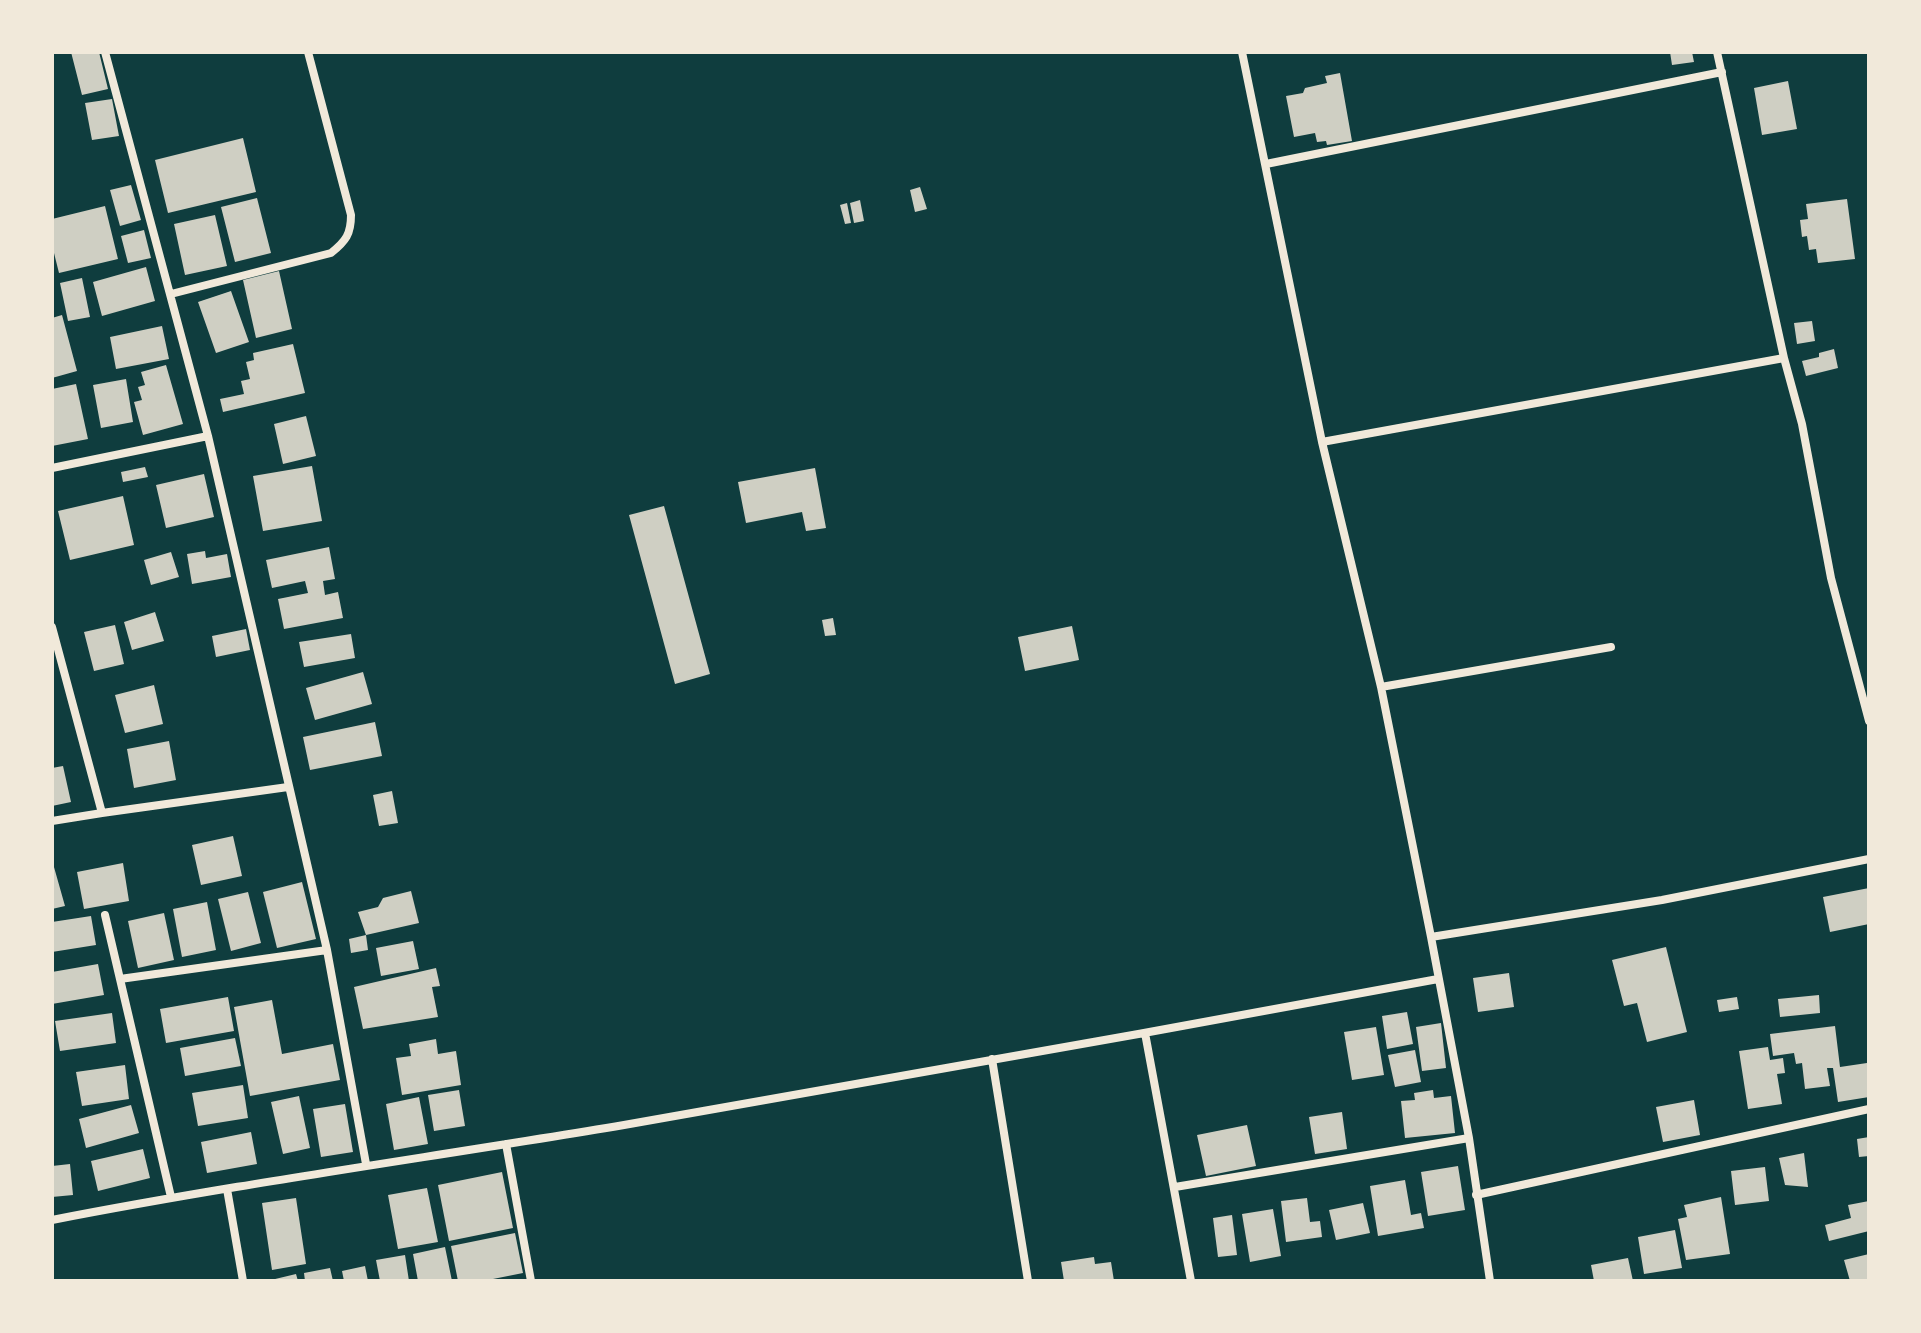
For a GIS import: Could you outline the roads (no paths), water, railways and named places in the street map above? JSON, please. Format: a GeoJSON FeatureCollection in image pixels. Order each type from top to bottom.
{"type":"FeatureCollection","features":[{"type":"Feature","properties":{"kind":"street"},"geometry":{"type":"LineString","coordinates":[[105,52],[208,436],[327,950],[366,1164]]}},
{"type":"Feature","properties":{"kind":"street"},"geometry":{"type":"LineString","coordinates":[[171,294],[331,253],[351,231],[351,215],[308,52]]}},
{"type":"Feature","properties":{"kind":"street"},"geometry":{"type":"LineString","coordinates":[[1242,52],[1322,442],[1381,687],[1469,1138],[1490,1281]]}},
{"type":"Feature","properties":{"kind":"street"},"geometry":{"type":"LineString","coordinates":[[1717,52],[1784,358],[1802,424],[1831,578],[1869,721]]}},
{"type":"Feature","properties":{"kind":"street"},"geometry":{"type":"LineString","coordinates":[[1266,164],[1722,72]]}},
{"type":"Feature","properties":{"kind":"street"},"geometry":{"type":"LineString","coordinates":[[1322,442],[1784,358]]}},
{"type":"Feature","properties":{"kind":"street"},"geometry":{"type":"LineString","coordinates":[[52,468],[208,436]]}},
{"type":"Feature","properties":{"kind":"street"},"geometry":{"type":"LineString","coordinates":[[52,627],[102,813]]}},
{"type":"Feature","properties":{"kind":"street"},"geometry":{"type":"LineString","coordinates":[[1381,687],[1611,647]]}},
{"type":"Feature","properties":{"kind":"street"},"geometry":{"type":"LineString","coordinates":[[52,821],[288,787]]}},
{"type":"Feature","properties":{"kind":"street"},"geometry":{"type":"LineString","coordinates":[[1431,937],[1662,900],[1869,859]]}},
{"type":"Feature","properties":{"kind":"street"},"geometry":{"type":"LineString","coordinates":[[105,915],[171,1197]]}},
{"type":"Feature","properties":{"kind":"street"},"geometry":{"type":"LineString","coordinates":[[120,979],[327,950]]}},
{"type":"Feature","properties":{"kind":"street"},"geometry":{"type":"LineString","coordinates":[[52,1220],[171,1197],[506,1144],[1145,1033],[1438,979]]}},
{"type":"Feature","properties":{"kind":"street"},"geometry":{"type":"LineString","coordinates":[[1145,1033],[1191,1281]]}},
{"type":"Feature","properties":{"kind":"street"},"geometry":{"type":"LineString","coordinates":[[992,1059],[1028,1281]]}},
{"type":"Feature","properties":{"kind":"street"},"geometry":{"type":"LineString","coordinates":[[1476,1195],[1869,1109]]}},
{"type":"Feature","properties":{"kind":"street"},"geometry":{"type":"LineString","coordinates":[[1175,1187],[1469,1138]]}},
{"type":"Feature","properties":{"kind":"street"},"geometry":{"type":"LineString","coordinates":[[506,1144],[531,1281]]}},
{"type":"Feature","properties":{"kind":"street"},"geometry":{"type":"LineString","coordinates":[[227,1189],[243,1281]]}}]}
